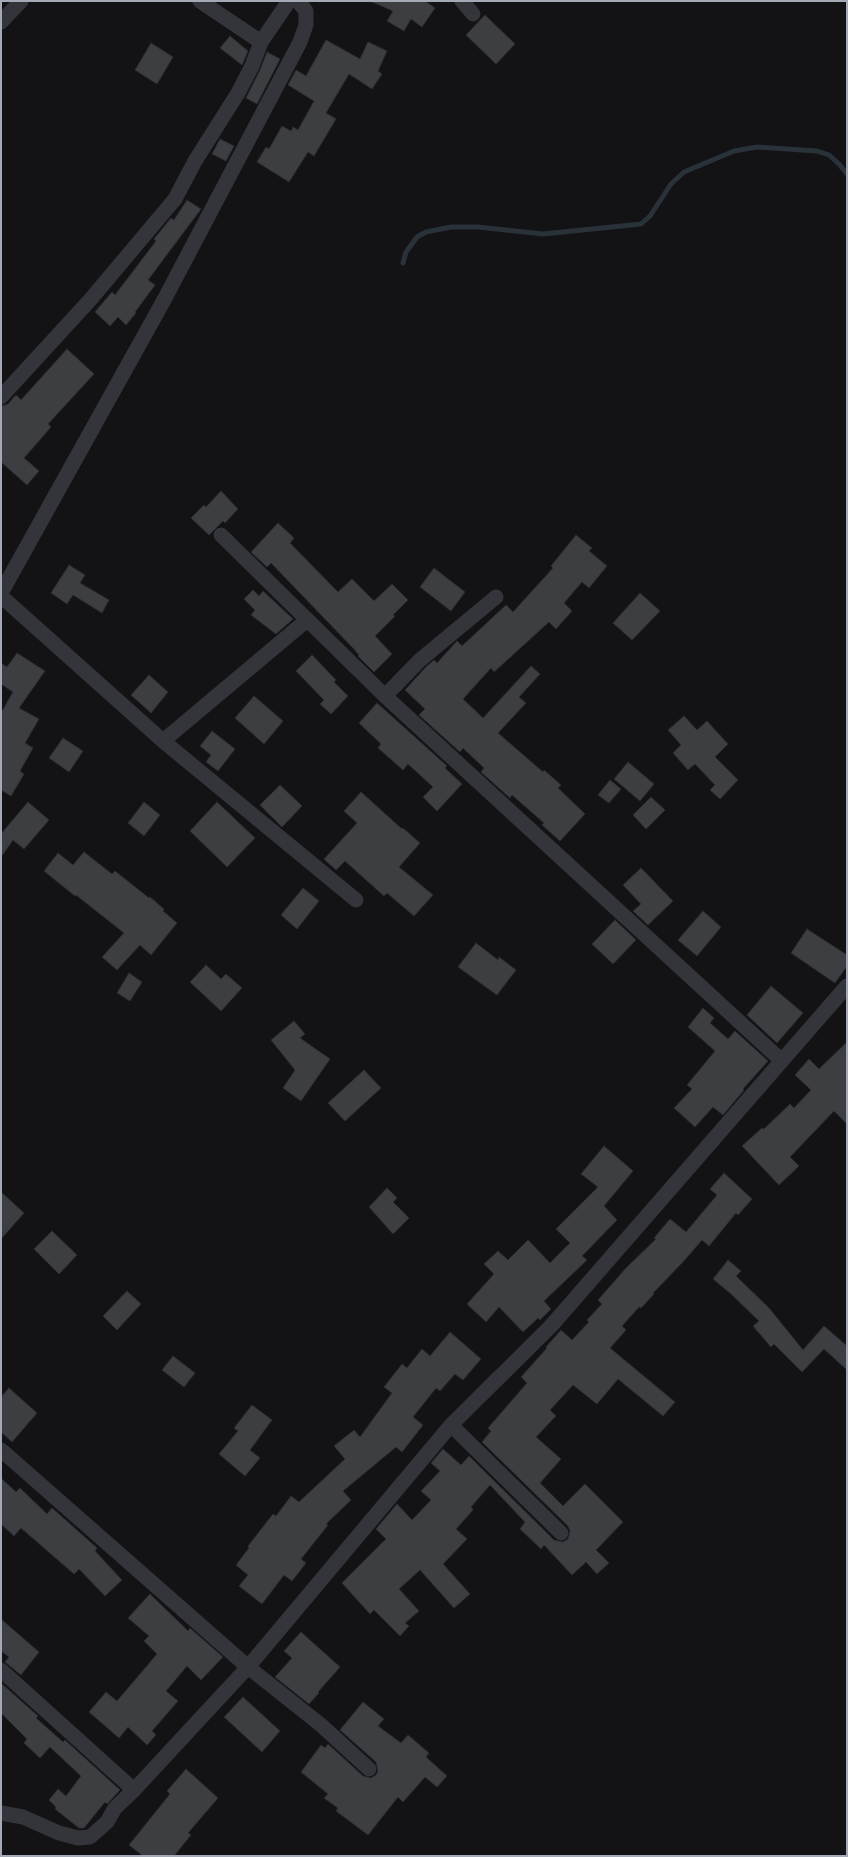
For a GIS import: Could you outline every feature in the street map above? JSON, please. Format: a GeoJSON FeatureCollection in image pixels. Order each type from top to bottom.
{"type":"FeatureCollection","features":[{"type":"Feature","properties":{"kind":"street"},"geometry":{"type":"LineString","coordinates":[[2,19],[21,1]]}},
{"type":"Feature","properties":{"kind":"street"},"geometry":{"type":"LineString","coordinates":[[200,1],[261,42]]}},
{"type":"Feature","properties":{"kind":"street"},"geometry":{"type":"LineString","coordinates":[[1,397],[90,300],[175,198],[195,161],[238,93],[252,66],[261,42],[289,1]]}},
{"type":"Feature","properties":{"kind":"street"},"geometry":{"type":"LineString","coordinates":[[1,593],[164,300],[300,42],[306,25],[306,11],[298,1]]}},
{"type":"Feature","properties":{"kind":"street"},"geometry":{"type":"LineString","coordinates":[[462,1],[473,14]]}},
{"type":"Feature","properties":{"kind":"street"},"geometry":{"type":"LineString","coordinates":[[222,535],[384,696],[782,1061]]}},
{"type":"Feature","properties":{"kind":"street"},"geometry":{"type":"LineString","coordinates":[[1,596],[163,740],[356,900]]}},
{"type":"Feature","properties":{"kind":"street"},"geometry":{"type":"LineString","coordinates":[[384,696],[420,660],[496,597]]}},
{"type":"Feature","properties":{"kind":"street"},"geometry":{"type":"LineString","coordinates":[[163,740],[307,620]]}},
{"type":"Feature","properties":{"kind":"street"},"geometry":{"type":"LineString","coordinates":[[1,1813],[23,1817],[59,1834],[78,1838],[90,1837],[107,1822],[115,1808],[134,1790],[248,1666],[451,1425],[551,1326],[847,986]]}},
{"type":"Feature","properties":{"kind":"street"},"geometry":{"type":"LineString","coordinates":[[451,1425],[560,1533]]}},
{"type":"Feature","properties":{"kind":"street"},"geometry":{"type":"LineString","coordinates":[[1,1450],[248,1666],[321,1725],[369,1769]]}},
{"type":"Feature","properties":{"kind":"street"},"geometry":{"type":"LineString","coordinates":[[1,1670],[134,1790]]}},
{"type":"Feature","properties":{"kind":"building"},"geometry":{"type":"Polygon","coordinates":[[[370,1],[425,1],[435,8],[422,27],[411,19],[404,31],[387,21],[393,11],[370,1]]]}},
{"type":"Feature","properties":{"kind":"building"},"geometry":{"type":"Polygon","coordinates":[[[485,15],[515,44],[496,64],[466,35],[485,15]]]}},
{"type":"Feature","properties":{"kind":"building"},"geometry":{"type":"Polygon","coordinates":[[[230,36],[248,51],[242,65],[220,48],[230,36]]]}},
{"type":"Feature","properties":{"kind":"building"},"geometry":{"type":"Polygon","coordinates":[[[326,40],[360,59],[368,42],[387,51],[378,71],[382,74],[372,89],[349,74],[326,113],[336,119],[314,156],[308,152],[289,182],[257,162],[266,147],[269,149],[282,126],[291,131],[293,127],[298,130],[314,101],[288,85],[296,70],[306,76],[326,40]]]}},
{"type":"Feature","properties":{"kind":"building"},"geometry":{"type":"Polygon","coordinates":[[[151,43],[173,57],[157,84],[135,70],[151,43]]]}},
{"type":"Feature","properties":{"kind":"building"},"geometry":{"type":"Polygon","coordinates":[[[267,52],[280,59],[257,104],[246,98],[267,52]]]}},
{"type":"Feature","properties":{"kind":"building"},"geometry":{"type":"Polygon","coordinates":[[[220,139],[234,146],[226,161],[212,154],[220,139]]]}},
{"type":"Feature","properties":{"kind":"building"},"geometry":{"type":"Polygon","coordinates":[[[187,200],[201,209],[148,280],[155,285],[126,325],[118,317],[110,326],[95,312],[112,292],[115,295],[156,241],[154,239],[171,218],[174,220],[187,200]]]}},
{"type":"Feature","properties":{"kind":"building"},"geometry":{"type":"Polygon","coordinates":[[[67,349],[94,374],[48,424],[51,427],[24,458],[39,471],[27,485],[1,462],[1,406],[8,404],[16,395],[21,400],[67,349]]]}},
{"type":"Feature","properties":{"kind":"building"},"geometry":{"type":"Polygon","coordinates":[[[221,491],[238,509],[225,523],[223,521],[209,535],[191,518],[204,505],[206,507],[221,491]]]}},
{"type":"Feature","properties":{"kind":"building"},"geometry":{"type":"Polygon","coordinates":[[[278,523],[294,538],[290,543],[338,592],[352,579],[374,601],[392,584],[408,600],[375,636],[392,654],[374,672],[271,563],[267,567],[251,552],[278,523]]]}},
{"type":"Feature","properties":{"kind":"building"},"geometry":{"type":"Polygon","coordinates":[[[576,535],[592,548],[589,551],[607,566],[589,588],[582,582],[564,603],[572,611],[556,629],[549,622],[494,672],[491,668],[463,699],[483,718],[531,666],[540,674],[519,697],[526,703],[498,733],[561,785],[558,788],[585,814],[560,841],[542,825],[544,823],[512,795],[510,798],[481,772],[484,768],[463,748],[460,752],[419,715],[425,709],[405,690],[434,660],[437,663],[457,641],[462,646],[506,605],[513,612],[553,568],[551,566],[576,535]]]}},
{"type":"Feature","properties":{"kind":"building"},"geometry":{"type":"Polygon","coordinates":[[[69,565],[85,575],[80,583],[109,600],[102,613],[73,595],[67,604],[51,593],[69,565]]]}},
{"type":"Feature","properties":{"kind":"building"},"geometry":{"type":"Polygon","coordinates":[[[434,568],[465,592],[451,611],[420,587],[434,568]]]}},
{"type":"Feature","properties":{"kind":"building"},"geometry":{"type":"Polygon","coordinates":[[[253,590],[259,596],[263,591],[293,619],[276,634],[251,615],[255,610],[244,599],[253,590]]]}},
{"type":"Feature","properties":{"kind":"building"},"geometry":{"type":"Polygon","coordinates":[[[640,593],[660,611],[632,640],[613,623],[640,593]]]}},
{"type":"Feature","properties":{"kind":"building"},"geometry":{"type":"Polygon","coordinates":[[[17,653],[45,671],[19,708],[39,719],[25,743],[33,748],[20,771],[24,774],[11,796],[1,790],[1,713],[13,692],[1,684],[1,663],[7,667],[17,653]]]}},
{"type":"Feature","properties":{"kind":"building"},"geometry":{"type":"Polygon","coordinates":[[[312,655],[336,680],[334,682],[348,696],[331,714],[320,704],[324,700],[296,671],[312,655]]]}},
{"type":"Feature","properties":{"kind":"building"},"geometry":{"type":"Polygon","coordinates":[[[149,675],[168,692],[151,713],[131,695],[149,675]]]}},
{"type":"Feature","properties":{"kind":"building"},"geometry":{"type":"Polygon","coordinates":[[[254,696],[283,721],[264,744],[235,718],[254,696]]]}},
{"type":"Feature","properties":{"kind":"building"},"geometry":{"type":"Polygon","coordinates":[[[377,703],[447,766],[445,768],[462,784],[437,811],[423,797],[433,787],[408,764],[403,770],[378,748],[381,744],[359,723],[377,703]]]}},
{"type":"Feature","properties":{"kind":"building"},"geometry":{"type":"Polygon","coordinates":[[[684,716],[697,730],[707,721],[728,744],[715,757],[738,780],[720,799],[710,790],[715,785],[695,764],[688,770],[673,753],[681,745],[668,730],[684,716]]]}},
{"type":"Feature","properties":{"kind":"building"},"geometry":{"type":"Polygon","coordinates":[[[212,731],[235,749],[218,771],[206,762],[211,755],[200,746],[212,731]]]}},
{"type":"Feature","properties":{"kind":"building"},"geometry":{"type":"Polygon","coordinates":[[[63,738],[83,751],[69,772],[49,758],[63,738]]]}},
{"type":"Feature","properties":{"kind":"building"},"geometry":{"type":"Polygon","coordinates":[[[628,762],[654,784],[640,801],[614,779],[628,762]]]}},
{"type":"Feature","properties":{"kind":"building"},"geometry":{"type":"Polygon","coordinates":[[[610,780],[621,789],[609,803],[598,795],[610,780]]]}},
{"type":"Feature","properties":{"kind":"building"},"geometry":{"type":"Polygon","coordinates":[[[280,785],[302,806],[282,827],[260,805],[280,785]]]}},
{"type":"Feature","properties":{"kind":"building"},"geometry":{"type":"Polygon","coordinates":[[[361,792],[420,843],[399,867],[433,895],[414,916],[387,893],[384,896],[345,861],[336,870],[324,859],[357,823],[344,811],[361,792]]]}},
{"type":"Feature","properties":{"kind":"building"},"geometry":{"type":"Polygon","coordinates":[[[651,797],[665,810],[646,829],[633,815],[651,797]]]}},
{"type":"Feature","properties":{"kind":"building"},"geometry":{"type":"Polygon","coordinates":[[[28,802],[49,820],[24,849],[13,840],[1,857],[1,834],[28,802]]]}},
{"type":"Feature","properties":{"kind":"building"},"geometry":{"type":"Polygon","coordinates":[[[144,802],[160,815],[144,836],[128,823],[144,802]]]}},
{"type":"Feature","properties":{"kind":"building"},"geometry":{"type":"Polygon","coordinates":[[[217,802],[255,838],[227,867],[190,831],[217,802]]]}},
{"type":"Feature","properties":{"kind":"building"},"geometry":{"type":"Polygon","coordinates":[[[84,852],[112,874],[115,871],[150,897],[177,923],[151,955],[140,945],[117,970],[102,957],[124,933],[44,871],[58,853],[73,865],[84,852]]]}},
{"type":"Feature","properties":{"kind":"building"},"geometry":{"type":"Polygon","coordinates":[[[641,868],[673,901],[648,925],[633,911],[641,904],[623,885],[641,868]]]}},
{"type":"Feature","properties":{"kind":"building"},"geometry":{"type":"Polygon","coordinates":[[[303,888],[319,901],[297,929],[281,915],[303,888]]]}},
{"type":"Feature","properties":{"kind":"building"},"geometry":{"type":"Polygon","coordinates":[[[703,911],[721,927],[697,956],[678,940],[703,911]]]}},
{"type":"Feature","properties":{"kind":"building"},"geometry":{"type":"Polygon","coordinates":[[[615,920],[636,940],[613,964],[592,944],[615,920]]]}},
{"type":"Feature","properties":{"kind":"building"},"geometry":{"type":"Polygon","coordinates":[[[807,929],[847,955],[847,966],[835,983],[791,953],[807,929]]]}},
{"type":"Feature","properties":{"kind":"building"},"geometry":{"type":"Polygon","coordinates":[[[476,943],[498,960],[499,957],[516,970],[497,995],[458,967],[476,943]]]}},
{"type":"Feature","properties":{"kind":"building"},"geometry":{"type":"Polygon","coordinates":[[[206,965],[221,979],[226,974],[242,988],[221,1011],[190,982],[206,965]]]}},
{"type":"Feature","properties":{"kind":"building"},"geometry":{"type":"Polygon","coordinates":[[[129,973],[142,982],[130,1001],[117,993],[129,973]]]}},
{"type":"Feature","properties":{"kind":"building"},"geometry":{"type":"Polygon","coordinates":[[[771,986],[803,1013],[777,1043],[747,1015],[771,986]]]}},
{"type":"Feature","properties":{"kind":"building"},"geometry":{"type":"Polygon","coordinates":[[[703,1008],[714,1018],[710,1023],[728,1039],[735,1031],[768,1061],[723,1115],[713,1107],[695,1127],[674,1108],[692,1089],[687,1085],[715,1051],[688,1027],[703,1008]]]}},
{"type":"Feature","properties":{"kind":"building"},"geometry":{"type":"Polygon","coordinates":[[[294,1021],[305,1034],[300,1038],[330,1059],[301,1101],[283,1088],[295,1070],[271,1040],[294,1021]]]}},
{"type":"Feature","properties":{"kind":"building"},"geometry":{"type":"Polygon","coordinates":[[[847,1042],[847,1124],[834,1111],[790,1157],[799,1166],[779,1185],[742,1146],[762,1128],[764,1129],[790,1104],[794,1108],[811,1090],[795,1075],[809,1059],[819,1069],[847,1042]]]}},
{"type":"Feature","properties":{"kind":"building"},"geometry":{"type":"Polygon","coordinates":[[[364,1070],[381,1088],[345,1121],[328,1103],[364,1070]]]}},
{"type":"Feature","properties":{"kind":"building"},"geometry":{"type":"Polygon","coordinates":[[[604,1146],[633,1171],[604,1206],[617,1220],[582,1256],[587,1260],[544,1301],[551,1309],[540,1320],[538,1318],[523,1332],[499,1307],[486,1322],[467,1304],[494,1274],[484,1264],[498,1251],[508,1260],[528,1240],[550,1263],[570,1243],[556,1229],[598,1187],[581,1174],[604,1146]]]}},
{"type":"Feature","properties":{"kind":"building"},"geometry":{"type":"Polygon","coordinates":[[[724,1173],[752,1199],[738,1215],[736,1213],[709,1246],[702,1240],[641,1308],[639,1307],[622,1326],[626,1330],[610,1348],[675,1402],[663,1416],[618,1379],[597,1404],[573,1385],[550,1410],[556,1416],[536,1437],[561,1459],[540,1483],[563,1506],[585,1484],[623,1522],[596,1550],[609,1563],[597,1574],[586,1562],[572,1575],[544,1545],[541,1549],[520,1529],[525,1522],[490,1485],[471,1507],[473,1510],[456,1529],[467,1539],[443,1564],[470,1594],[454,1608],[420,1570],[399,1589],[419,1611],[405,1623],[409,1626],[400,1636],[374,1610],[370,1614],[342,1583],[386,1539],[376,1529],[397,1504],[412,1520],[431,1500],[421,1491],[440,1471],[431,1463],[443,1449],[461,1465],[469,1456],[554,1540],[563,1542],[568,1539],[570,1531],[568,1526],[482,1442],[491,1431],[488,1428],[527,1383],[521,1377],[561,1330],[572,1340],[589,1322],[587,1320],[602,1304],[598,1300],[626,1268],[656,1239],[654,1238],[670,1219],[686,1232],[717,1195],[710,1189],[724,1173]]]}},
{"type":"Feature","properties":{"kind":"building"},"geometry":{"type":"Polygon","coordinates":[[[387,1188],[397,1198],[393,1202],[409,1218],[393,1234],[369,1207],[387,1188]]]}},
{"type":"Feature","properties":{"kind":"building"},"geometry":{"type":"Polygon","coordinates":[[[1,1192],[24,1213],[1,1239],[1,1192]]]}},
{"type":"Feature","properties":{"kind":"building"},"geometry":{"type":"Polygon","coordinates":[[[52,1231],[77,1255],[59,1274],[34,1249],[52,1231]]]}},
{"type":"Feature","properties":{"kind":"building"},"geometry":{"type":"Polygon","coordinates":[[[728,1260],[741,1271],[736,1276],[769,1308],[803,1350],[824,1326],[847,1346],[847,1370],[824,1349],[802,1372],[774,1344],[771,1347],[753,1326],[759,1321],[713,1279],[728,1260]]]}},
{"type":"Feature","properties":{"kind":"building"},"geometry":{"type":"Polygon","coordinates":[[[127,1291],[141,1304],[117,1330],[103,1316],[127,1291]]]}},
{"type":"Feature","properties":{"kind":"building"},"geometry":{"type":"Polygon","coordinates":[[[450,1332],[481,1359],[463,1380],[455,1374],[440,1391],[436,1388],[413,1417],[423,1425],[402,1452],[396,1447],[343,1491],[351,1500],[326,1524],[328,1525],[301,1559],[306,1563],[292,1581],[284,1575],[262,1604],[239,1586],[248,1575],[236,1565],[249,1548],[248,1546],[273,1514],[276,1516],[291,1496],[299,1502],[345,1459],[334,1446],[354,1430],[360,1437],[392,1393],[384,1387],[402,1364],[407,1368],[422,1349],[430,1356],[450,1332]]]}},
{"type":"Feature","properties":{"kind":"building"},"geometry":{"type":"Polygon","coordinates":[[[173,1356],[195,1373],[184,1387],[162,1370],[173,1356]]]}},
{"type":"Feature","properties":{"kind":"building"},"geometry":{"type":"Polygon","coordinates":[[[9,1388],[37,1413],[12,1442],[1,1432],[1,1397],[9,1388]]]}},
{"type":"Feature","properties":{"kind":"building"},"geometry":{"type":"Polygon","coordinates":[[[252,1405],[272,1420],[250,1450],[260,1458],[245,1476],[219,1454],[238,1431],[234,1428],[252,1405]]]}},
{"type":"Feature","properties":{"kind":"building"},"geometry":{"type":"Polygon","coordinates":[[[1,1478],[16,1492],[20,1488],[47,1514],[52,1508],[97,1548],[95,1551],[122,1580],[105,1596],[79,1569],[74,1574],[21,1528],[14,1536],[1,1524],[1,1478]]]}},
{"type":"Feature","properties":{"kind":"building"},"geometry":{"type":"Polygon","coordinates":[[[150,1594],[188,1631],[190,1628],[223,1657],[201,1680],[187,1666],[166,1691],[178,1701],[152,1731],[156,1735],[147,1745],[128,1727],[119,1738],[89,1712],[106,1692],[117,1701],[157,1654],[144,1641],[149,1636],[128,1618],[150,1594]]]}},
{"type":"Feature","properties":{"kind":"building"},"geometry":{"type":"Polygon","coordinates":[[[1,1619],[39,1652],[21,1675],[5,1662],[9,1657],[1,1651],[1,1619]]]}},
{"type":"Feature","properties":{"kind":"building"},"geometry":{"type":"Polygon","coordinates":[[[301,1632],[340,1667],[309,1704],[275,1677],[292,1658],[284,1651],[301,1632]]]}},
{"type":"Feature","properties":{"kind":"building"},"geometry":{"type":"Polygon","coordinates":[[[1,1683],[38,1716],[36,1718],[63,1742],[65,1740],[120,1790],[107,1804],[105,1802],[84,1828],[79,1828],[55,1809],[56,1807],[49,1800],[58,1789],[66,1796],[81,1776],[50,1747],[40,1758],[24,1743],[27,1739],[1,1713],[1,1683]]]}},
{"type":"Feature","properties":{"kind":"building"},"geometry":{"type":"Polygon","coordinates":[[[243,1697],[280,1731],[262,1752],[224,1717],[243,1697]]]}},
{"type":"Feature","properties":{"kind":"building"},"geometry":{"type":"Polygon","coordinates":[[[363,1702],[384,1719],[378,1726],[401,1743],[408,1735],[429,1753],[426,1757],[447,1776],[437,1787],[425,1777],[403,1802],[398,1797],[368,1835],[336,1811],[338,1808],[324,1798],[328,1794],[301,1772],[321,1745],[325,1748],[328,1744],[363,1776],[371,1778],[376,1775],[378,1771],[376,1762],[340,1730],[363,1702]]]}},
{"type":"Feature","properties":{"kind":"building"},"geometry":{"type":"Polygon","coordinates":[[[186,1769],[218,1798],[188,1833],[191,1835],[174,1856],[143,1856],[129,1845],[170,1794],[167,1791],[186,1769]]]}},
{"type":"Feature","properties":{"kind":"waterway"},"geometry":{"type":"LineString","coordinates":[[403,263],[406,252],[417,237],[426,232],[451,227],[478,227],[543,234],[641,224],[650,216],[671,184],[684,172],[734,151],[757,147],[817,151],[829,155],[847,174]]}}]}
